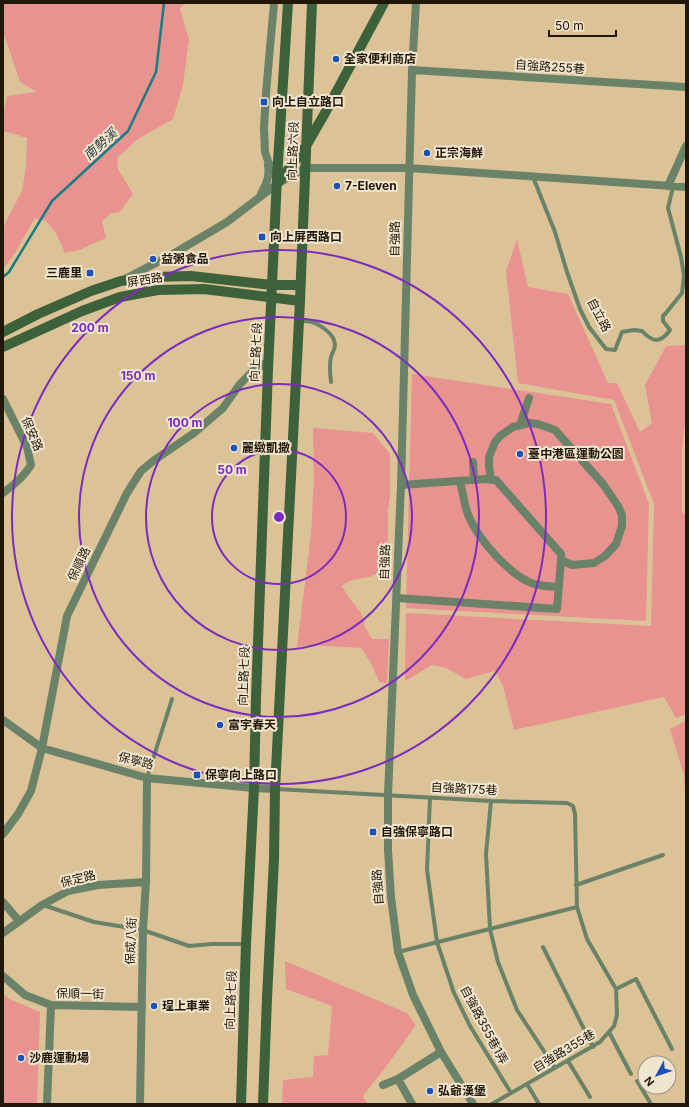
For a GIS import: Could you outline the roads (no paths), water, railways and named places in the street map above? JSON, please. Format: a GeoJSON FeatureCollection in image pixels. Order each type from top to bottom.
{"type":"FeatureCollection","features":[{"type":"Feature","properties":{"kind":"main road","name":"向上路六段"},"geometry":{"type":"LineString","coordinates":[[272,298],[277,181],[288,3]]}},
{"type":"Feature","properties":{"kind":"main road","name":"向上路六段"},"geometry":{"type":"LineString","coordinates":[[300,301],[312,3]]}},
{"type":"Feature","properties":{"kind":"main road"},"geometry":{"type":"LineString","coordinates":[[277,181],[306,146],[384,3]]}},
{"type":"Feature","properties":{"kind":"main road","name":"屏西路"},"geometry":{"type":"LineString","coordinates":[[3,332],[91,290],[121,281],[153,277],[191,276],[272,285],[300,285]]}},
{"type":"Feature","properties":{"kind":"main road","name":"屏西路"},"geometry":{"type":"LineString","coordinates":[[3,347],[82,311],[120,298],[158,290],[204,289],[300,301]]}},
{"type":"Feature","properties":{"kind":"main road","name":"向上路七段"},"geometry":{"type":"LineString","coordinates":[[241,1104],[272,298]]}},
{"type":"Feature","properties":{"kind":"main road"},"geometry":{"type":"LineString","coordinates":[[263,1104],[274,859],[275,789],[300,301]]}},
{"type":"Feature","properties":{"kind":"street"},"geometry":{"type":"LineString","coordinates":[[274,3],[264,128],[265,152],[277,181],[305,168],[409,168],[686,188]]}},
{"type":"Feature","properties":{"kind":"street","name":"自強路"},"geometry":{"type":"LineString","coordinates":[[416,3],[412,70],[401,485],[388,795],[390,897],[398,952],[413,995],[441,1052],[473,1104]]}},
{"type":"Feature","properties":{"kind":"street","name":"自強路255巷"},"geometry":{"type":"LineString","coordinates":[[412,70],[686,87]]}},
{"type":"Feature","properties":{"kind":"street","name":"自立路"},"geometry":{"type":"LineString","coordinates":[[670,186],[686,146]]}},
{"type":"Feature","properties":{"kind":"street"},"geometry":{"type":"LineString","coordinates":[[259,197],[267,183],[270,172],[268,161]]}},
{"type":"Feature","properties":{"kind":"street","name":"屏西路"},"geometry":{"type":"LineString","coordinates":[[121,281],[173,254],[227,222],[277,181]]}},
{"type":"Feature","properties":{"kind":"street","name":"保順路"},"geometry":{"type":"LineString","coordinates":[[3,834],[18,814],[31,791],[42,748],[67,616],[127,493],[141,471],[152,461],[194,433],[223,408],[240,384],[253,371],[269,361]]}},
{"type":"Feature","properties":{"kind":"street"},"geometry":{"type":"LineString","coordinates":[[520,425],[529,398]]}},
{"type":"Feature","properties":{"kind":"street","name":"保安路"},"geometry":{"type":"LineString","coordinates":[[3,399],[27,447],[31,464],[27,473],[3,493]]}},
{"type":"Feature","properties":{"kind":"street"},"geometry":{"type":"LineString","coordinates":[[491,480],[489,456],[495,442],[512,426],[529,423],[538,424],[555,430],[612,496],[622,515],[622,526],[616,544],[605,556],[594,563],[572,565],[561,560]]}},
{"type":"Feature","properties":{"kind":"street"},"geometry":{"type":"LineString","coordinates":[[473,462],[474,480]]}},
{"type":"Feature","properties":{"kind":"street"},"geometry":{"type":"LineString","coordinates":[[396,598],[557,609],[561,560],[561,554],[496,480],[486,479],[401,485]]}},
{"type":"Feature","properties":{"kind":"street"},"geometry":{"type":"LineString","coordinates":[[460,481],[469,517],[477,531],[496,555],[521,578],[534,583],[559,587]]}},
{"type":"Feature","properties":{"kind":"street","name":"保寧路"},"geometry":{"type":"LineString","coordinates":[[3,720],[42,748],[147,778],[275,789]]}},
{"type":"Feature","properties":{"kind":"street","name":"保成八街"},"geometry":{"type":"LineString","coordinates":[[140,1104],[142,930],[146,882],[147,778]]}},
{"type":"Feature","properties":{"kind":"street","name":"保定路"},"geometry":{"type":"LineString","coordinates":[[3,933],[19,920],[42,905],[68,891],[98,885],[146,882]]}},
{"type":"Feature","properties":{"kind":"street"},"geometry":{"type":"LineString","coordinates":[[3,902],[19,920]]}},
{"type":"Feature","properties":{"kind":"street","name":"保順一街"},"geometry":{"type":"LineString","coordinates":[[3,976],[25,994],[51,1005],[142,1007]]}},
{"type":"Feature","properties":{"kind":"street"},"geometry":{"type":"LineString","coordinates":[[47,1104],[51,1005]]}},
{"type":"Feature","properties":{"kind":"street"},"geometry":{"type":"LineString","coordinates":[[383,1086],[398,1079],[441,1052]]}},
{"type":"Feature","properties":{"kind":"street"},"geometry":{"type":"LineString","coordinates":[[398,1079],[412,1104]]}},
{"type":"Feature","properties":{"kind":"lane","name":"自立路"},"geometry":{"type":"LineString","coordinates":[[533,177],[555,232],[580,309],[589,327],[599,341],[606,349],[615,350],[622,332],[634,330],[642,331],[648,338],[657,340],[666,336],[670,330],[663,321],[663,316],[682,293],[684,276],[681,257],[668,208],[670,186]]}},
{"type":"Feature","properties":{"kind":"lane"},"geometry":{"type":"LineString","coordinates":[[299,322],[312,322],[321,326],[332,334],[335,344],[331,357],[331,382]]}},
{"type":"Feature","properties":{"kind":"lane"},"geometry":{"type":"LineString","coordinates":[[147,778],[172,698]]}},
{"type":"Feature","properties":{"kind":"lane","name":"自強路175巷"},"geometry":{"type":"LineString","coordinates":[[275,789],[491,801],[567,803],[573,806],[575,814],[577,907]]}},
{"type":"Feature","properties":{"kind":"lane","name":"自強路355巷1弄"},"geometry":{"type":"LineString","coordinates":[[430,798],[427,870],[437,942],[454,993],[470,1026],[511,1093]]}},
{"type":"Feature","properties":{"kind":"lane"},"geometry":{"type":"LineString","coordinates":[[491,801],[486,854],[490,929],[498,962],[517,1010],[555,1068]]}},
{"type":"Feature","properties":{"kind":"lane"},"geometry":{"type":"LineString","coordinates":[[576,885],[663,854]]}},
{"type":"Feature","properties":{"kind":"lane"},"geometry":{"type":"LineString","coordinates":[[42,905],[94,922],[142,930],[189,946],[246,944]]}},
{"type":"Feature","properties":{"kind":"lane"},"geometry":{"type":"LineString","coordinates":[[398,952],[577,907]]}},
{"type":"Feature","properties":{"kind":"lane","name":"自強路355巷"},"geometry":{"type":"LineString","coordinates":[[492,1104],[593,1047],[600,1042],[614,1026],[618,1015],[616,989],[587,939],[577,907]]}},
{"type":"Feature","properties":{"kind":"lane"},"geometry":{"type":"LineString","coordinates":[[543,947],[593,1047]]}},
{"type":"Feature","properties":{"kind":"lane"},"geometry":{"type":"LineString","coordinates":[[616,989],[636,979],[672,1049]]}},
{"type":"Feature","properties":{"kind":"lane"},"geometry":{"type":"LineString","coordinates":[[609,1032],[631,1074]]}},
{"type":"Feature","properties":{"kind":"lane"},"geometry":{"type":"LineString","coordinates":[[568,1061],[590,1097]]}},
{"type":"Feature","properties":{"kind":"lane"},"geometry":{"type":"LineString","coordinates":[[527,1084],[539,1104]]}},
{"type":"Feature","properties":{"kind":"lane"},"geometry":{"type":"LineString","coordinates":[[646,1095],[651,1104]]}},
{"type":"Feature","properties":{"kind":"waterway","name":"南勢溪"},"geometry":{"type":"LineString","coordinates":[[3,277],[9,272],[52,201],[128,131],[156,72],[164,3]]}},
{"type":"Feature","properties":{"kind":"place","name":"全家便利商店"},"geometry":{"type":"Point","coordinates":[336,59]}},
{"type":"Feature","properties":{"kind":"place","name":"向上自立路口"},"geometry":{"type":"Point","coordinates":[264,102]}},
{"type":"Feature","properties":{"kind":"place","name":"正宗海鮮"},"geometry":{"type":"Point","coordinates":[427,153]}},
{"type":"Feature","properties":{"kind":"place","name":"7-Eleven"},"geometry":{"type":"Point","coordinates":[337,186]}},
{"type":"Feature","properties":{"kind":"place","name":"向上屏西路口"},"geometry":{"type":"Point","coordinates":[262,237]}},
{"type":"Feature","properties":{"kind":"place","name":"益粥食品"},"geometry":{"type":"Point","coordinates":[153,259]}},
{"type":"Feature","properties":{"kind":"place","name":"三鹿里"},"geometry":{"type":"Point","coordinates":[90,273]}},
{"type":"Feature","properties":{"kind":"place","name":"麗緻凱撒"},"geometry":{"type":"Point","coordinates":[234,448]}},
{"type":"Feature","properties":{"kind":"place","name":"臺中港區運動公園"},"geometry":{"type":"Point","coordinates":[520,454]}},
{"type":"Feature","properties":{"kind":"place","name":"富宇春天"},"geometry":{"type":"Point","coordinates":[220,725]}},
{"type":"Feature","properties":{"kind":"place","name":"保寧向上路口"},"geometry":{"type":"Point","coordinates":[197,775]}},
{"type":"Feature","properties":{"kind":"place","name":"自強保寧路口"},"geometry":{"type":"Point","coordinates":[373,832]}},
{"type":"Feature","properties":{"kind":"place","name":"珵上車業"},"geometry":{"type":"Point","coordinates":[154,1006]}},
{"type":"Feature","properties":{"kind":"place","name":"沙鹿運動場"},"geometry":{"type":"Point","coordinates":[21,1058]}},
{"type":"Feature","properties":{"kind":"place","name":"弘爺漢堡"},"geometry":{"type":"Point","coordinates":[430,1091]}}]}
